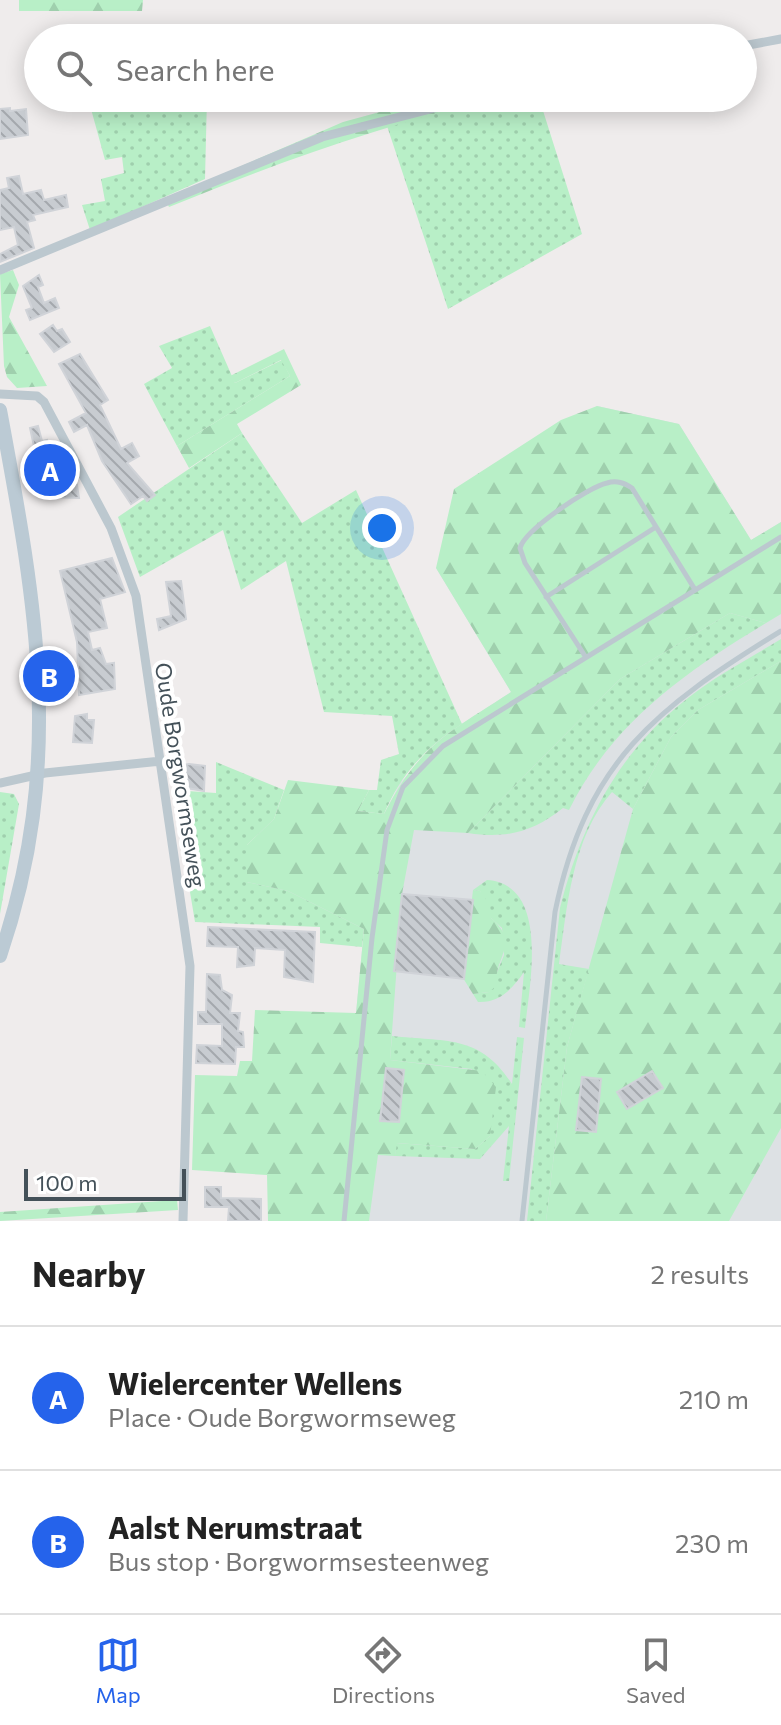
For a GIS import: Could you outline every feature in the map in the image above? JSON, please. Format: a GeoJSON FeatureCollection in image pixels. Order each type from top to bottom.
{"type":"FeatureCollection","features":[{"type":"Feature","properties":{"kind":"main road"},"geometry":{"type":"LineString","coordinates":[[0,410],[38,631],[41,727],[21,881],[0,956]]}},
{"type":"Feature","properties":{"kind":"street"},"geometry":{"type":"LineString","coordinates":[[757,43],[781,39]]}},
{"type":"Feature","properties":{"kind":"street"},"geometry":{"type":"LineString","coordinates":[[0,270],[322,137],[419,112]]}},
{"type":"Feature","properties":{"kind":"street","name":"Oude Borgwormseweg"},"geometry":{"type":"LineString","coordinates":[[0,394],[37,396],[44,402],[122,555],[136,596],[190,966],[183,1221]]}},
{"type":"Feature","properties":{"kind":"street"},"geometry":{"type":"LineString","coordinates":[[0,783],[161,761]]}},
{"type":"Feature","properties":{"kind":"lane"},"geometry":{"type":"LineString","coordinates":[[585,656],[525,563],[521,543],[528,532],[597,486],[616,482],[629,486],[694,588]]}},
{"type":"Feature","properties":{"kind":"lane"},"geometry":{"type":"LineString","coordinates":[[546,597],[656,527]]}},
{"type":"Feature","properties":{"kind":"lane"},"geometry":{"type":"LineString","coordinates":[[344,1221],[376,903],[384,845],[396,801],[416,770],[443,746],[781,537]]}},
{"type":"Feature","properties":{"kind":"lane"},"geometry":{"type":"LineString","coordinates":[[522,1221],[555,912],[563,876],[583,818],[612,770],[663,711],[704,678],[781,631]]}},
{"type":"Feature","properties":{"kind":"shaded area"},"geometry":{"type":"Polygon","coordinates":[[[597,406],[679,424],[751,540],[781,522],[781,1221],[268,1221],[341,1171],[364,929],[247,882],[256,835],[275,818],[312,807],[384,814],[400,783],[440,738],[511,692],[436,568],[597,406]]]}},
{"type":"Feature","properties":{"kind":"green space"},"geometry":{"type":"Polygon","coordinates":[[[19,0],[143,0],[142,11],[19,11],[19,0]]]}},
{"type":"Feature","properties":{"kind":"green space"},"geometry":{"type":"Polygon","coordinates":[[[92,112],[207,112],[205,179],[90,230],[82,205],[105,201],[101,179],[124,173],[122,157],[105,160],[92,112]]]}},
{"type":"Feature","properties":{"kind":"green space"},"geometry":{"type":"Polygon","coordinates":[[[380,112],[442,112],[329,146],[169,207],[165,199],[343,122],[380,112]]]}},
{"type":"Feature","properties":{"kind":"green space"},"geometry":{"type":"Polygon","coordinates":[[[440,112],[543,112],[582,234],[448,309],[387,126],[440,112]]]}},
{"type":"Feature","properties":{"kind":"green space"},"geometry":{"type":"Polygon","coordinates":[[[13,270],[19,285],[9,317],[47,386],[17,388],[7,377],[0,274],[13,270]]]}},
{"type":"Feature","properties":{"kind":"green space"},"geometry":{"type":"Polygon","coordinates":[[[210,326],[235,383],[282,360],[290,376],[177,446],[144,384],[172,368],[159,346],[210,326]]]}},
{"type":"Feature","properties":{"kind":"green space"},"geometry":{"type":"Polygon","coordinates":[[[284,349],[301,385],[237,424],[242,433],[189,468],[177,446],[290,376],[281,360],[235,383],[230,376],[284,349]]]}},
{"type":"Feature","properties":{"kind":"green space"},"geometry":{"type":"Polygon","coordinates":[[[597,406],[679,424],[751,540],[781,522],[781,614],[766,623],[730,613],[620,679],[468,833],[414,830],[402,894],[390,1060],[482,1071],[496,1087],[490,1136],[475,1149],[397,1143],[395,1156],[378,1155],[369,1221],[268,1221],[267,1175],[192,1170],[195,1075],[237,1076],[240,1061],[252,1061],[255,1010],[356,1013],[364,929],[288,891],[247,882],[247,845],[274,819],[288,780],[369,790],[358,811],[384,814],[423,755],[453,730],[511,692],[436,568],[454,489],[561,420],[597,406]]]}},
{"type":"Feature","properties":{"kind":"green space"},"geometry":{"type":"Polygon","coordinates":[[[242,433],[302,523],[356,490],[462,724],[437,742],[416,763],[398,786],[384,814],[358,811],[369,790],[377,790],[381,760],[399,754],[392,716],[324,712],[286,561],[241,590],[223,530],[140,577],[118,517],[242,433]]]}},
{"type":"Feature","properties":{"kind":"green space"},"geometry":{"type":"Polygon","coordinates":[[[730,613],[766,623],[707,661],[653,702],[607,751],[586,779],[569,810],[563,808],[541,823],[518,832],[495,835],[468,833],[620,679],[730,613]]]}},
{"type":"Feature","properties":{"kind":"green space"},"geometry":{"type":"Polygon","coordinates":[[[781,639],[781,661],[698,710],[671,737],[633,809],[612,792],[588,830],[574,874],[559,964],[589,969],[567,1047],[546,1221],[527,1221],[560,908],[591,819],[622,766],[663,719],[710,682],[781,639]]]}},
{"type":"Feature","properties":{"kind":"green space"},"geometry":{"type":"Polygon","coordinates":[[[781,661],[781,1128],[729,1221],[546,1221],[567,1047],[633,809],[671,737],[698,710],[781,661]]]}},
{"type":"Feature","properties":{"kind":"green space"},"geometry":{"type":"Polygon","coordinates":[[[216,762],[284,790],[274,819],[247,845],[247,882],[288,891],[364,929],[362,947],[320,943],[320,927],[195,922],[173,790],[216,793],[216,762]]]}},
{"type":"Feature","properties":{"kind":"green space"},"geometry":{"type":"Polygon","coordinates":[[[0,792],[14,794],[19,804],[0,914],[0,792]]]}},
{"type":"Feature","properties":{"kind":"green space"},"geometry":{"type":"Polygon","coordinates":[[[487,880],[507,886],[520,899],[528,918],[532,965],[525,1028],[519,1027],[524,972],[510,989],[493,1000],[478,1002],[473,994],[489,992],[504,955],[502,928],[491,918],[480,891],[473,890],[487,880]]]}},
{"type":"Feature","properties":{"kind":"green space"},"geometry":{"type":"Polygon","coordinates":[[[473,890],[480,891],[490,905],[491,918],[500,927],[505,943],[496,986],[489,992],[473,994],[463,978],[473,890]]]}},
{"type":"Feature","properties":{"kind":"green space"},"geometry":{"type":"Polygon","coordinates":[[[392,1036],[445,1041],[474,1048],[500,1068],[512,1084],[517,1037],[524,1038],[509,1181],[503,1181],[509,1126],[480,1159],[395,1156],[396,1143],[475,1149],[490,1136],[472,1069],[390,1060],[392,1036]]]}},
{"type":"Feature","properties":{"kind":"green space"},"geometry":{"type":"Polygon","coordinates":[[[177,1200],[178,1210],[0,1221],[0,1212],[177,1200]]]}},
{"type":"Feature","properties":{"kind":"building"},"geometry":{"type":"Polygon","coordinates":[[[0,109],[24,109],[28,135],[0,139],[0,109]]]}},
{"type":"Feature","properties":{"kind":"building"},"geometry":{"type":"Polygon","coordinates":[[[19,176],[23,194],[41,190],[44,200],[66,195],[68,207],[33,215],[35,220],[27,222],[34,248],[0,262],[0,254],[18,245],[14,227],[0,230],[0,190],[9,188],[7,178],[19,176]]]}},
{"type":"Feature","properties":{"kind":"building"},"geometry":{"type":"Polygon","coordinates":[[[39,275],[43,285],[38,287],[44,303],[55,298],[59,308],[30,320],[26,310],[32,308],[23,286],[39,275]]]}},
{"type":"Feature","properties":{"kind":"building"},"geometry":{"type":"Polygon","coordinates":[[[53,325],[57,331],[62,329],[70,342],[54,352],[40,334],[53,325]]]}},
{"type":"Feature","properties":{"kind":"building"},"geometry":{"type":"Polygon","coordinates":[[[80,354],[108,400],[100,405],[121,449],[132,443],[139,456],[127,463],[155,495],[147,501],[143,496],[131,504],[102,461],[87,425],[74,432],[69,422],[86,413],[59,364],[80,354]]]}},
{"type":"Feature","properties":{"kind":"building"},"geometry":{"type":"Polygon","coordinates":[[[38,426],[42,441],[47,440],[52,461],[57,460],[69,487],[77,485],[79,498],[45,497],[30,428],[38,426]]]}},
{"type":"Feature","properties":{"kind":"building"},"geometry":{"type":"Polygon","coordinates":[[[112,558],[125,592],[100,599],[107,628],[88,632],[92,650],[100,648],[106,664],[114,663],[115,689],[79,695],[77,642],[60,571],[112,558]]]}},
{"type":"Feature","properties":{"kind":"building"},"geometry":{"type":"Polygon","coordinates":[[[181,581],[186,619],[159,630],[157,619],[171,616],[166,582],[181,581]]]}},
{"type":"Feature","properties":{"kind":"building"},"geometry":{"type":"Polygon","coordinates":[[[87,714],[87,720],[94,720],[92,743],[73,742],[75,716],[87,714]]]}},
{"type":"Feature","properties":{"kind":"building"},"geometry":{"type":"Polygon","coordinates":[[[189,764],[205,766],[204,791],[187,788],[186,785],[175,787],[172,767],[189,764]]]}},
{"type":"Feature","properties":{"kind":"building"},"geometry":{"type":"Polygon","coordinates":[[[402,894],[473,900],[464,979],[394,971],[402,894]]]}},
{"type":"Feature","properties":{"kind":"building"},"geometry":{"type":"Polygon","coordinates":[[[208,927],[315,932],[313,982],[284,977],[285,950],[255,948],[254,965],[237,967],[238,947],[207,946],[208,927]]]}},
{"type":"Feature","properties":{"kind":"building"},"geometry":{"type":"Polygon","coordinates":[[[207,974],[220,975],[222,990],[232,995],[230,1013],[240,1013],[238,1031],[243,1032],[244,1047],[236,1047],[235,1064],[196,1063],[197,1045],[222,1046],[222,1024],[198,1024],[198,1012],[206,1012],[207,974]]]}},
{"type":"Feature","properties":{"kind":"building"},"geometry":{"type":"Polygon","coordinates":[[[386,1068],[404,1070],[399,1122],[380,1121],[386,1068]]]}},
{"type":"Feature","properties":{"kind":"building"},"geometry":{"type":"Polygon","coordinates":[[[652,1071],[663,1088],[627,1109],[617,1092],[652,1071]]]}},
{"type":"Feature","properties":{"kind":"building"},"geometry":{"type":"Polygon","coordinates":[[[582,1077],[601,1079],[596,1132],[576,1130],[582,1077]]]}},
{"type":"Feature","properties":{"kind":"building"},"geometry":{"type":"Polygon","coordinates":[[[205,1187],[221,1187],[221,1198],[261,1199],[261,1221],[228,1221],[229,1207],[205,1207],[205,1187]]]}},
{"type":"Feature","properties":{"kind":"place","name":"Wielercenter Wellens"},"geometry":{"type":"Point","coordinates":[50,470]}},
{"type":"Feature","properties":{"kind":"place","name":"Aalst Nerumstraat"},"geometry":{"type":"Point","coordinates":[49,676]}}]}
